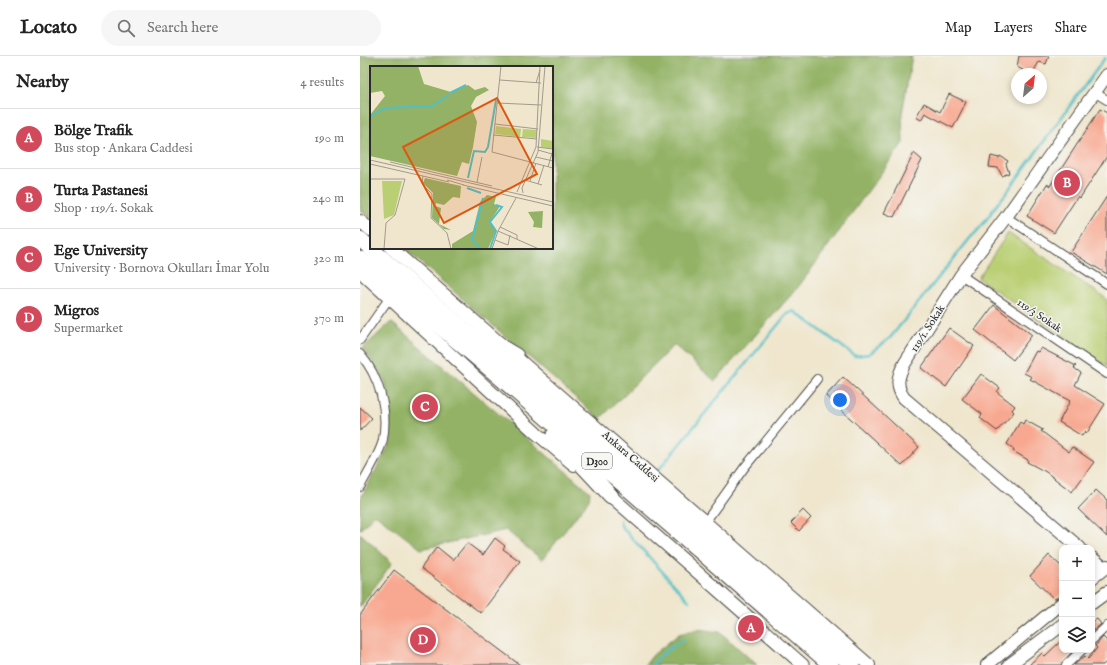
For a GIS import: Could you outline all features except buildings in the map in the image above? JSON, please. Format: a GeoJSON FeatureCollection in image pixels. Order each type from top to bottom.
{"type":"FeatureCollection","features":[{"type":"Feature","properties":{"kind":"highway","name":"D300"},"geometry":{"type":"LineString","coordinates":[[360,239],[370,248]]}},
{"type":"Feature","properties":{"kind":"highway","name":"D300"},"geometry":{"type":"LineString","coordinates":[[372,249],[450,317]]}},
{"type":"Feature","properties":{"kind":"highway","name":"D300"},"geometry":{"type":"LineString","coordinates":[[360,259],[497,375],[831,665]]}},
{"type":"Feature","properties":{"kind":"highway"},"geometry":{"type":"LineString","coordinates":[[450,317],[516,356]]}},
{"type":"Feature","properties":{"kind":"highway","name":"Ankara Caddesi"},"geometry":{"type":"LineString","coordinates":[[450,317],[852,665]]}},
{"type":"Feature","properties":{"kind":"highway"},"geometry":{"type":"LineString","coordinates":[[497,375],[611,496]]}},
{"type":"Feature","properties":{"kind":"main road","name":"119/1. Sokak"},"geometry":{"type":"LineString","coordinates":[[1076,545],[904,398],[899,392],[899,374],[961,275],[1006,217],[1107,75]]}},
{"type":"Feature","properties":{"kind":"main road"},"geometry":{"type":"LineString","coordinates":[[360,221],[370,229]]}},
{"type":"Feature","properties":{"kind":"main road","name":"Ankara Caddesi"},"geometry":{"type":"LineString","coordinates":[[392,249],[706,521],[869,665]]}},
{"type":"Feature","properties":{"kind":"main road"},"geometry":{"type":"LineString","coordinates":[[360,271],[536,433],[611,496],[803,665]]}},
{"type":"Feature","properties":{"kind":"main road"},"geometry":{"type":"LineString","coordinates":[[1095,560],[1106,568],[1095,576]]}},
{"type":"Feature","properties":{"kind":"main road"},"geometry":{"type":"LineString","coordinates":[[1095,601],[1107,592]]}},
{"type":"Feature","properties":{"kind":"main road"},"geometry":{"type":"LineString","coordinates":[[987,665],[1059,605]]}},
{"type":"Feature","properties":{"kind":"main road"},"geometry":{"type":"LineString","coordinates":[[1009,665],[1059,627]]}},
{"type":"Feature","properties":{"kind":"street"},"geometry":{"type":"LineString","coordinates":[[1094,92],[1107,100]]}},
{"type":"Feature","properties":{"kind":"street"},"geometry":{"type":"LineString","coordinates":[[1006,217],[1107,284]]}},
{"type":"Feature","properties":{"kind":"street","name":"119/3 Sokak"},"geometry":{"type":"LineString","coordinates":[[961,275],[1107,374]]}},
{"type":"Feature","properties":{"kind":"street"},"geometry":{"type":"LineString","coordinates":[[360,340],[390,297]]}},
{"type":"Feature","properties":{"kind":"street"},"geometry":{"type":"LineString","coordinates":[[360,354],[380,388],[384,416],[383,440],[360,487]]}},
{"type":"Feature","properties":{"kind":"street"},"geometry":{"type":"LineString","coordinates":[[706,521],[744,468],[817,379]]}},
{"type":"Feature","properties":{"kind":"street"},"geometry":{"type":"LineString","coordinates":[[1095,637],[1107,626]]}},
{"type":"Feature","properties":{"kind":"street"},"geometry":{"type":"LineString","coordinates":[[1066,665],[1079,653]]}},
{"type":"Feature","properties":{"kind":"green space"},"geometry":{"type":"Polygon","coordinates":[[[360,56],[912,56],[902,114],[903,143],[799,286],[715,381],[674,345],[600,419],[405,249],[553,249],[553,66],[370,66],[370,218],[360,209],[360,56]]]}},
{"type":"Feature","properties":{"kind":"green space"},"geometry":{"type":"Polygon","coordinates":[[[1008,233],[1107,299],[1107,366],[978,278],[1008,233]]]}},
{"type":"Feature","properties":{"kind":"green space"},"geometry":{"type":"Polygon","coordinates":[[[391,322],[590,492],[589,500],[542,560],[506,530],[421,549],[375,514],[360,530],[360,499],[391,442],[388,398],[385,381],[363,348],[391,322]]]}},
{"type":"Feature","properties":{"kind":"green space"},"geometry":{"type":"Polygon","coordinates":[[[360,533],[392,563],[360,607],[360,533]]]}},
{"type":"Feature","properties":{"kind":"green space"},"geometry":{"type":"Polygon","coordinates":[[[698,629],[720,632],[757,665],[645,665],[653,655],[679,634],[698,629]]]}},
{"type":"Feature","properties":{"kind":"waterway"},"geometry":{"type":"LineString","coordinates":[[655,474],[786,315],[794,311],[855,356],[869,354],[890,338],[971,237],[980,228],[1105,58]]}},
{"type":"Feature","properties":{"kind":"waterway"},"geometry":{"type":"LineString","coordinates":[[620,520],[621,526],[689,601]]}},
{"type":"Feature","properties":{"kind":"waterway"},"geometry":{"type":"LineString","coordinates":[[652,665],[662,654],[684,639]]}},
{"type":"Feature","properties":{"kind":"place","name":"Turta Pastanesi"},"geometry":{"type":"Point","coordinates":[1067,183]}},
{"type":"Feature","properties":{"kind":"place","name":"Ege University"},"geometry":{"type":"Point","coordinates":[425,407]}},
{"type":"Feature","properties":{"kind":"place","name":"Bölge Trafik"},"geometry":{"type":"Point","coordinates":[751,628]}},
{"type":"Feature","properties":{"kind":"place","name":"Migros"},"geometry":{"type":"Point","coordinates":[423,640]}}]}
